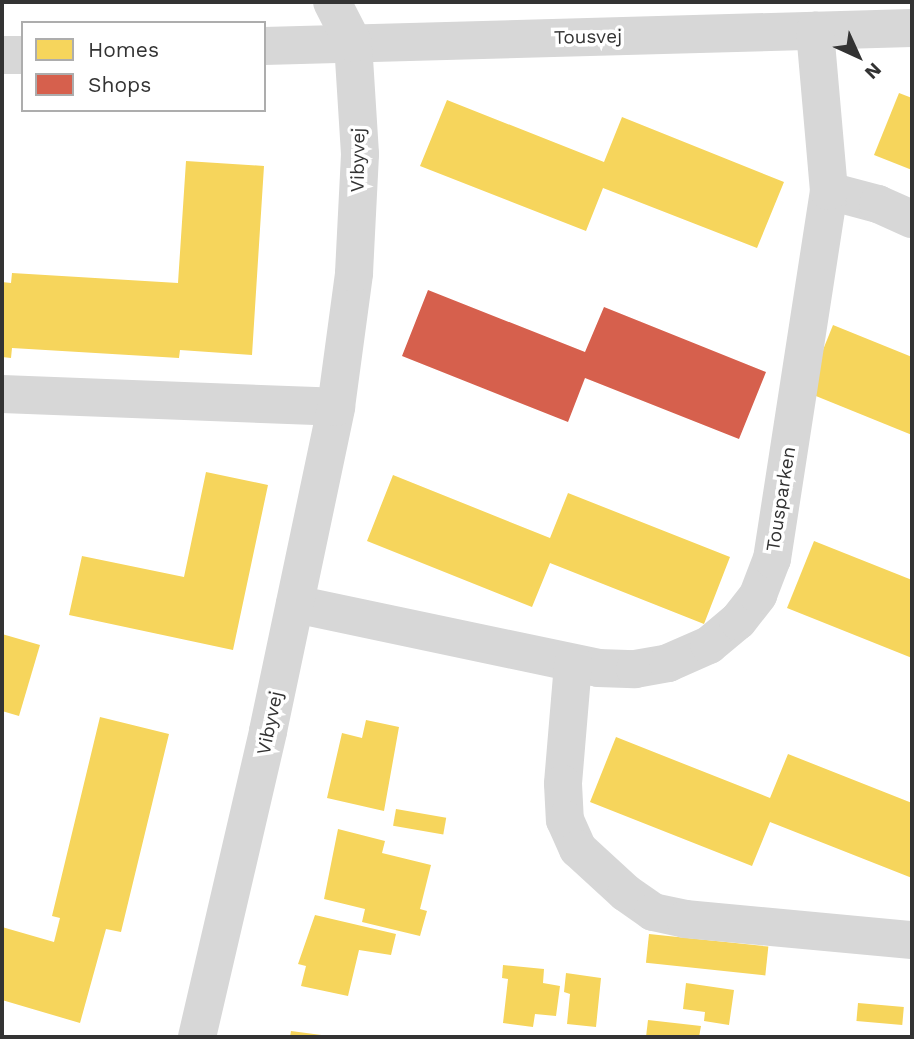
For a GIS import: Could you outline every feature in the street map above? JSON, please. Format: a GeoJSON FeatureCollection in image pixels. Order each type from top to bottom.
{"type":"FeatureCollection","features":[{"type":"Feature","properties":{"kind":"street","name":"Vibyvej"},"geometry":{"type":"LineString","coordinates":[[197,1037],[295,604],[336,407],[354,273],[360,155],[353,43],[332,2]]}},
{"type":"Feature","properties":{"kind":"street","name":"Tousvej"},"geometry":{"type":"LineString","coordinates":[[266,46],[912,28]]}},
{"type":"Feature","properties":{"kind":"street","name":"Tousparken"},"geometry":{"type":"LineString","coordinates":[[295,604],[573,664],[635,669],[668,663],[709,645],[738,621],[758,595],[772,559],[829,191],[815,31]]}},
{"type":"Feature","properties":{"kind":"street"},"geometry":{"type":"LineString","coordinates":[[2,55],[21,54]]}},
{"type":"Feature","properties":{"kind":"street"},"geometry":{"type":"LineString","coordinates":[[829,191],[878,204],[912,219]]}},
{"type":"Feature","properties":{"kind":"street"},"geometry":{"type":"LineString","coordinates":[[2,394],[336,407]]}},
{"type":"Feature","properties":{"kind":"street"},"geometry":{"type":"LineString","coordinates":[[573,664],[563,783],[565,820],[578,849],[626,894],[653,912],[685,919],[912,940]]}},
{"type":"Feature","properties":{"kind":"building: Homes"},"geometry":{"type":"Polygon","coordinates":[[[899,93],[912,98],[912,170],[874,155],[899,93]]]}},
{"type":"Feature","properties":{"kind":"building: Homes"},"geometry":{"type":"Polygon","coordinates":[[[447,100],[604,162],[622,117],[784,182],[757,248],[603,188],[586,231],[420,166],[447,100]]]}},
{"type":"Feature","properties":{"kind":"building: Homes"},"geometry":{"type":"Polygon","coordinates":[[[186,161],[264,166],[252,355],[180,350],[179,358],[12,348],[11,358],[2,357],[2,282],[11,283],[12,273],[178,283],[186,161]]]}},
{"type":"Feature","properties":{"kind":"building: Homes"},"geometry":{"type":"Polygon","coordinates":[[[833,325],[912,357],[912,435],[806,392],[833,325]]]}},
{"type":"Feature","properties":{"kind":"building: Homes"},"geometry":{"type":"Polygon","coordinates":[[[206,472],[268,485],[233,650],[69,615],[82,556],[184,577],[206,472]]]}},
{"type":"Feature","properties":{"kind":"building: Homes"},"geometry":{"type":"Polygon","coordinates":[[[393,475],[550,538],[568,493],[730,557],[704,624],[550,563],[532,607],[367,541],[393,475]]]}},
{"type":"Feature","properties":{"kind":"building: Homes"},"geometry":{"type":"Polygon","coordinates":[[[814,541],[912,580],[912,658],[787,608],[814,541]]]}},
{"type":"Feature","properties":{"kind":"building: Homes"},"geometry":{"type":"Polygon","coordinates":[[[2,634],[40,645],[19,716],[2,711],[2,634]]]}},
{"type":"Feature","properties":{"kind":"building: Homes"},"geometry":{"type":"Polygon","coordinates":[[[100,717],[169,734],[121,932],[106,929],[80,1023],[2,1000],[2,927],[54,942],[60,918],[52,916],[100,717]]]}},
{"type":"Feature","properties":{"kind":"building: Homes"},"geometry":{"type":"Polygon","coordinates":[[[366,720],[399,727],[384,811],[327,798],[342,733],[362,738],[366,720]]]}},
{"type":"Feature","properties":{"kind":"building: Homes"},"geometry":{"type":"Polygon","coordinates":[[[616,737],[770,798],[788,754],[912,803],[912,878],[770,822],[752,866],[590,802],[616,737]]]}},
{"type":"Feature","properties":{"kind":"building: Homes"},"geometry":{"type":"Polygon","coordinates":[[[396,809],[446,818],[443,835],[393,826],[396,809]]]}},
{"type":"Feature","properties":{"kind":"building: Homes"},"geometry":{"type":"Polygon","coordinates":[[[338,829],[385,841],[382,853],[431,865],[420,909],[427,911],[420,936],[362,922],[365,909],[324,899],[338,829]]]}},
{"type":"Feature","properties":{"kind":"building: Homes"},"geometry":{"type":"Polygon","coordinates":[[[315,915],[396,934],[391,955],[359,950],[348,996],[301,986],[306,966],[298,964],[315,915]]]}},
{"type":"Feature","properties":{"kind":"building: Homes"},"geometry":{"type":"Polygon","coordinates":[[[649,934],[768,947],[765,975],[646,963],[649,934]]]}},
{"type":"Feature","properties":{"kind":"building: Homes"},"geometry":{"type":"Polygon","coordinates":[[[503,965],[544,969],[543,983],[560,986],[556,1016],[535,1014],[533,1027],[503,1023],[508,979],[502,978],[503,965]]]}},
{"type":"Feature","properties":{"kind":"building: Homes"},"geometry":{"type":"Polygon","coordinates":[[[566,973],[601,978],[596,1027],[567,1024],[570,994],[564,992],[566,973]]]}},
{"type":"Feature","properties":{"kind":"building: Homes"},"geometry":{"type":"Polygon","coordinates":[[[686,983],[734,990],[729,1025],[704,1021],[705,1012],[683,1009],[686,983]]]}},
{"type":"Feature","properties":{"kind":"building: Homes"},"geometry":{"type":"Polygon","coordinates":[[[858,1003],[904,1007],[902,1025],[856,1021],[858,1003]]]}},
{"type":"Feature","properties":{"kind":"building: Homes"},"geometry":{"type":"Polygon","coordinates":[[[648,1020],[701,1026],[699,1037],[646,1037],[648,1020]]]}},
{"type":"Feature","properties":{"kind":"building: Homes"},"geometry":{"type":"Polygon","coordinates":[[[291,1031],[329,1036],[329,1037],[290,1037],[291,1031]]]}},
{"type":"Feature","properties":{"kind":"building: Shops"},"geometry":{"type":"Polygon","coordinates":[[[428,290],[585,352],[604,307],[766,372],[739,439],[585,378],[568,422],[402,356],[428,290]]]}}]}
